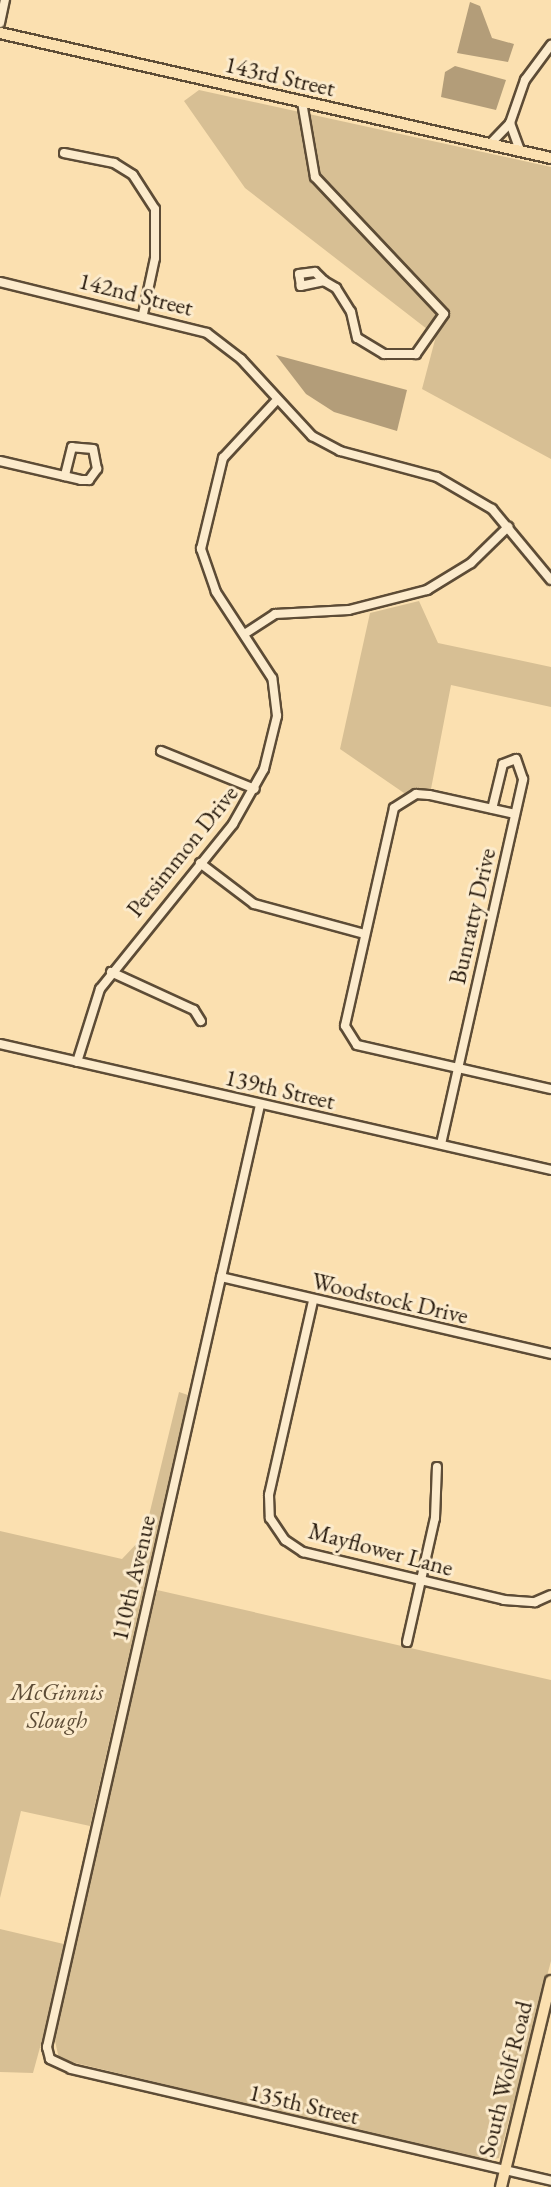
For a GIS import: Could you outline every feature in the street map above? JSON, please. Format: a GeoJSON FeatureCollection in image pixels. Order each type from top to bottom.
{"type":"FeatureCollection","features":[{"type":"Feature","properties":{"kind":"main road","name":"143rd Street"},"geometry":{"type":"LineString","coordinates":[[0,33],[551,158]]}},
{"type":"Feature","properties":{"kind":"main road","name":"South Wolf Road"},"geometry":{"type":"LineString","coordinates":[[501,2187],[551,1981]]}},
{"type":"Feature","properties":{"kind":"street"},"geometry":{"type":"LineString","coordinates":[[0,23],[5,0]]}},
{"type":"Feature","properties":{"kind":"street"},"geometry":{"type":"LineString","coordinates":[[490,144],[510,123],[524,80],[551,45]]}},
{"type":"Feature","properties":{"kind":"street"},"geometry":{"type":"LineString","coordinates":[[302,102],[315,177],[444,314],[416,354],[384,354],[357,338],[344,299],[324,281]]}},
{"type":"Feature","properties":{"kind":"street"},"geometry":{"type":"LineString","coordinates":[[510,123],[520,151]]}},
{"type":"Feature","properties":{"kind":"street"},"geometry":{"type":"LineString","coordinates":[[64,153],[114,163],[133,175],[155,209],[155,258],[143,314]]}},
{"type":"Feature","properties":{"kind":"street","name":"142nd Street"},"geometry":{"type":"LineString","coordinates":[[0,282],[184,324],[225,345],[275,402],[324,444],[437,477],[474,496],[508,527],[551,580]]}},
{"type":"Feature","properties":{"kind":"street","name":"Persimmon Drive"},"geometry":{"type":"LineString","coordinates":[[77,1062],[89,1012],[111,972],[200,863],[255,789],[272,742],[276,696],[265,659],[207,573],[203,524],[223,458],[275,402]]}},
{"type":"Feature","properties":{"kind":"street"},"geometry":{"type":"LineString","coordinates":[[0,461],[65,476],[92,479],[93,449],[72,447],[65,476]]}},
{"type":"Feature","properties":{"kind":"street"},"geometry":{"type":"LineString","coordinates":[[246,633],[275,614],[363,607],[426,590],[471,563],[508,527]]}},
{"type":"Feature","properties":{"kind":"street"},"geometry":{"type":"LineString","coordinates":[[161,751],[255,789]]}},
{"type":"Feature","properties":{"kind":"street","name":"Bunratty Drive"},"geometry":{"type":"LineString","coordinates":[[441,1144],[524,769],[516,760],[503,764],[492,809]]}},
{"type":"Feature","properties":{"kind":"street"},"geometry":{"type":"LineString","coordinates":[[515,814],[429,795],[403,799],[388,818],[343,1012],[349,1036],[358,1045],[551,1089]]}},
{"type":"Feature","properties":{"kind":"street"},"geometry":{"type":"LineString","coordinates":[[200,863],[254,904],[361,933]]}},
{"type":"Feature","properties":{"kind":"street"},"geometry":{"type":"LineString","coordinates":[[111,972],[194,1010],[201,1021]]}},
{"type":"Feature","properties":{"kind":"street","name":"139th Street"},"geometry":{"type":"LineString","coordinates":[[0,1044],[551,1170]]}},
{"type":"Feature","properties":{"kind":"street","name":"110th Avenue"},"geometry":{"type":"LineString","coordinates":[[50,2059],[47,2035],[260,1105]]}},
{"type":"Feature","properties":{"kind":"street","name":"Woodstock Drive"},"geometry":{"type":"LineString","coordinates":[[222,1277],[313,1301],[551,1354]]}},
{"type":"Feature","properties":{"kind":"street","name":"Mayflower Lane"},"geometry":{"type":"LineString","coordinates":[[313,1301],[269,1494],[270,1518],[303,1552],[519,1603],[550,1596]]}},
{"type":"Feature","properties":{"kind":"street"},"geometry":{"type":"LineString","coordinates":[[407,1642],[422,1579],[437,1467]]}},
{"type":"Feature","properties":{"kind":"street","name":"135th Street"},"geometry":{"type":"LineString","coordinates":[[50,2059],[71,2069],[551,2181]]}},
{"type":"Feature","properties":{"kind":"green space"},"geometry":{"type":"Polygon","coordinates":[[[199,90],[551,167],[551,459],[422,389],[436,336],[245,188],[184,101],[199,90]]]}},
{"type":"Feature","properties":{"kind":"green space"},"geometry":{"type":"Polygon","coordinates":[[[419,601],[438,643],[551,667],[551,707],[451,685],[431,789],[404,793],[340,749],[370,613],[419,601]]]}},
{"type":"Feature","properties":{"kind":"green space","name":"McGinnis Slough"},"geometry":{"type":"Polygon","coordinates":[[[179,1392],[188,1395],[90,1826],[21,1811],[0,1898],[0,1531],[122,1559],[144,1536],[179,1392]]]}},
{"type":"Feature","properties":{"kind":"green space"},"geometry":{"type":"Polygon","coordinates":[[[157,1590],[551,1680],[551,1961],[499,2158],[485,2161],[59,2059],[53,2032],[157,1590]]]}},
{"type":"Feature","properties":{"kind":"green space"},"geometry":{"type":"Polygon","coordinates":[[[0,1929],[68,1945],[33,2073],[0,2072],[0,1929]]]}},
{"type":"Feature","properties":{"kind":"shaded area"},"geometry":{"type":"Polygon","coordinates":[[[470,2],[480,6],[492,38],[514,44],[508,62],[457,53],[470,2]]]}},
{"type":"Feature","properties":{"kind":"shaded area"},"geometry":{"type":"Polygon","coordinates":[[[455,66],[506,80],[496,110],[441,97],[445,72],[455,66]]]}},
{"type":"Feature","properties":{"kind":"shaded area"},"geometry":{"type":"Polygon","coordinates":[[[276,355],[407,390],[397,431],[334,412],[306,394],[276,355]]]}}]}
